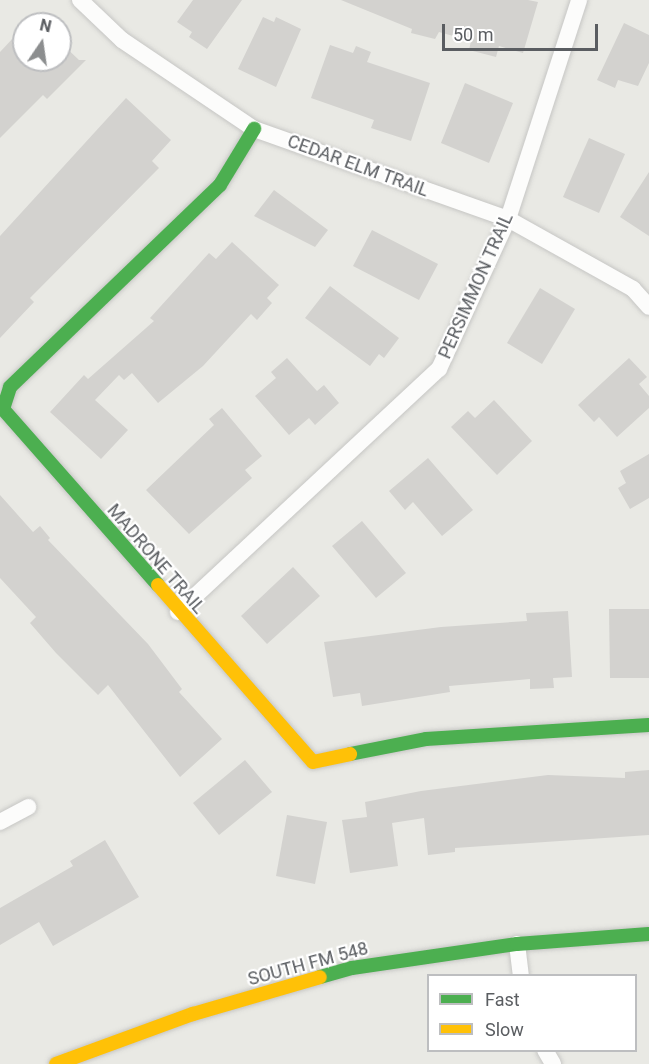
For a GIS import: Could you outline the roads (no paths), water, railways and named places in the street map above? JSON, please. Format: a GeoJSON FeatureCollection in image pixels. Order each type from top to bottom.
{"type":"FeatureCollection","features":[{"type":"Feature","properties":{"kind":"street","name":"CEDAR ELM TRAIL"},"geometry":{"type":"LineString","coordinates":[[80,0],[122,40],[254,129],[508,219],[633,289],[649,307]]}},
{"type":"Feature","properties":{"kind":"street","name":"PERSIMMON TRAIL"},"geometry":{"type":"LineString","coordinates":[[178,612],[439,369],[508,219],[579,0]]}},
{"type":"Feature","properties":{"kind":"street","name":"MADRONE TRAIL"},"geometry":{"type":"LineString","coordinates":[[254,129],[220,185],[10,387],[3,409],[178,612],[313,762],[426,739],[649,725]]}},
{"type":"Feature","properties":{"kind":"street"},"geometry":{"type":"LineString","coordinates":[[0,822],[28,807]]}},
{"type":"Feature","properties":{"kind":"street","name":"SOUTH FM 548"},"geometry":{"type":"LineString","coordinates":[[56,1064],[193,1014],[352,968],[517,944],[649,934]]}},
{"type":"Feature","properties":{"kind":"street"},"geometry":{"type":"LineString","coordinates":[[517,944],[521,974]]}}]}
